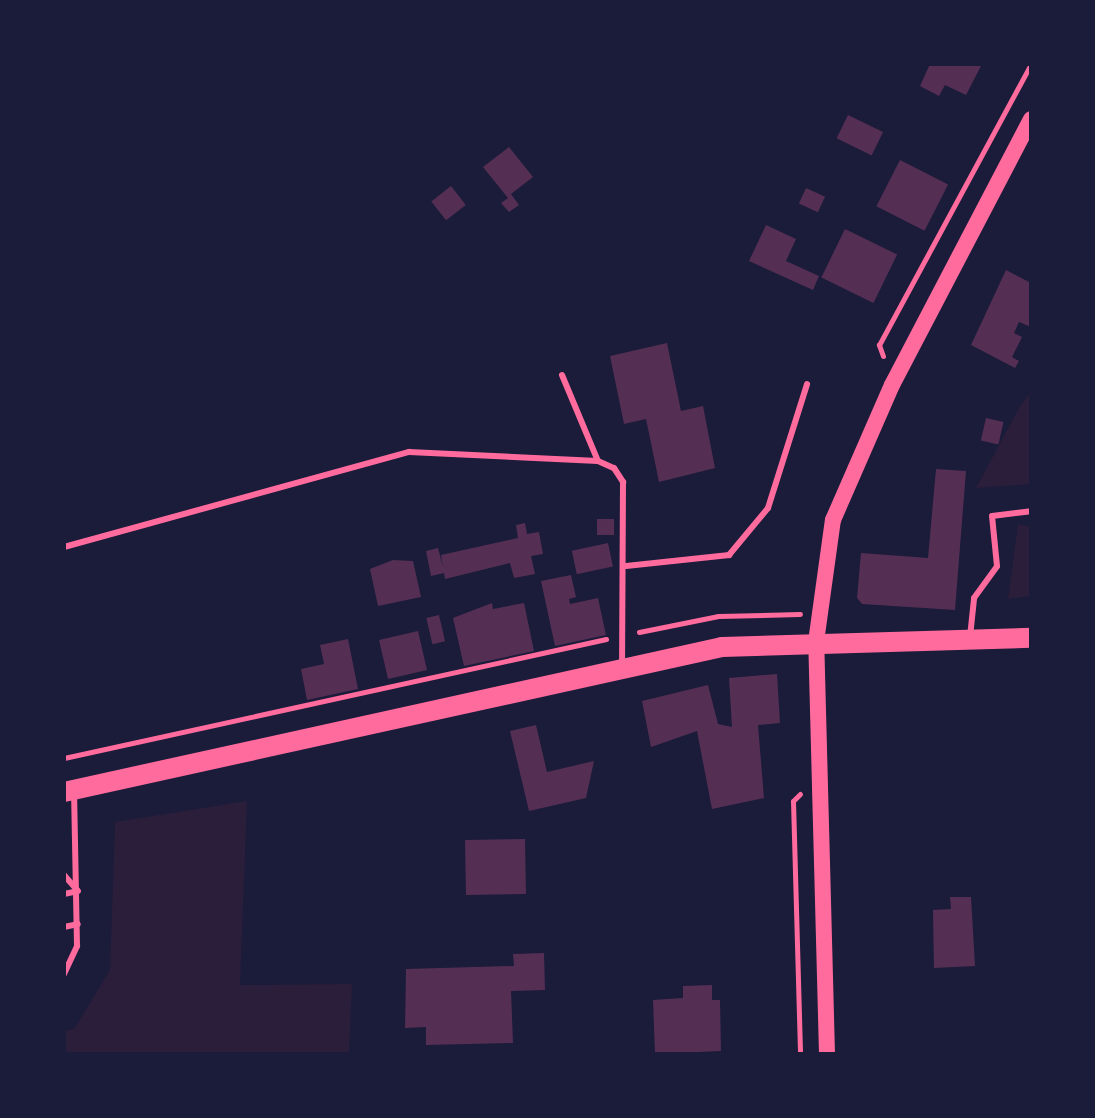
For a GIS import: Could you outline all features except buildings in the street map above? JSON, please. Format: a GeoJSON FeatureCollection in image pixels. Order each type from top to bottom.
{"type":"FeatureCollection","features":[{"type":"Feature","properties":{"kind":"main road"},"geometry":{"type":"LineString","coordinates":[[827,1054],[816,642],[817,613],[833,520],[892,385],[1031,119]]}},
{"type":"Feature","properties":{"kind":"main road"},"geometry":{"type":"LineString","coordinates":[[69,791],[722,647],[1031,638]]}},
{"type":"Feature","properties":{"kind":"lane"},"geometry":{"type":"LineString","coordinates":[[562,375],[598,461]]}},
{"type":"Feature","properties":{"kind":"lane"},"geometry":{"type":"LineString","coordinates":[[626,566],[729,555],[768,508],[807,384]]}},
{"type":"Feature","properties":{"kind":"lane"},"geometry":{"type":"LineString","coordinates":[[64,547],[409,452],[598,461],[614,468],[623,482],[626,566],[622,667]]}},
{"type":"Feature","properties":{"kind":"lane"},"geometry":{"type":"LineString","coordinates":[[970,641],[974,598],[997,566],[992,516],[1031,511]]}},
{"type":"Feature","properties":{"kind":"lane"},"geometry":{"type":"LineString","coordinates":[[64,974],[77,946],[78,924],[69,791]]}},
{"type":"Feature","properties":{"kind":"lane"},"geometry":{"type":"LineString","coordinates":[[64,875],[78,891]]}},
{"type":"Feature","properties":{"kind":"lane"},"geometry":{"type":"LineString","coordinates":[[64,894],[78,891]]}},
{"type":"Feature","properties":{"kind":"lane"},"geometry":{"type":"LineString","coordinates":[[64,927],[78,924]]}},
{"type":"Feature","properties":{"kind":"path"},"geometry":{"type":"LineString","coordinates":[[892,385],[879,345],[1031,64]]}},
{"type":"Feature","properties":{"kind":"path"},"geometry":{"type":"LineString","coordinates":[[64,758],[718,616],[817,613]]}},
{"type":"Feature","properties":{"kind":"path"},"geometry":{"type":"LineString","coordinates":[[800,1054],[793,801],[819,776]]}},
{"type":"Feature","properties":{"kind":"shaded area"},"geometry":{"type":"Polygon","coordinates":[[[1031,391],[1031,484],[976,488],[1019,408],[1031,391]]]}},
{"type":"Feature","properties":{"kind":"shaded area"},"geometry":{"type":"Polygon","coordinates":[[[1018,524],[1031,527],[1031,596],[1008,599],[1018,524]]]}},
{"type":"Feature","properties":{"kind":"shaded area"},"geometry":{"type":"Polygon","coordinates":[[[247,801],[240,985],[352,984],[349,1054],[64,1054],[64,1031],[74,1029],[110,970],[115,822],[247,801]]]}}]}
